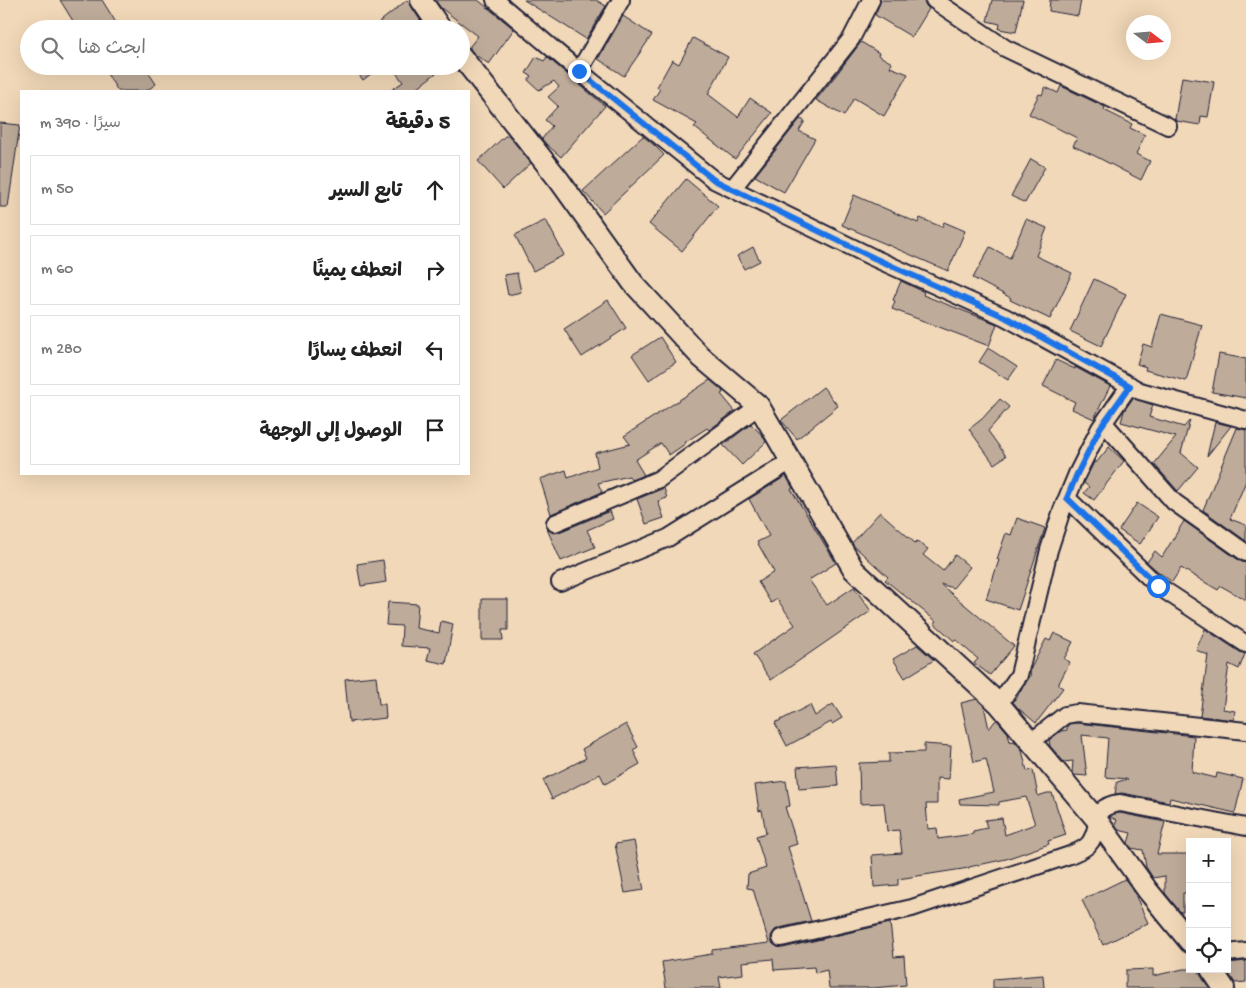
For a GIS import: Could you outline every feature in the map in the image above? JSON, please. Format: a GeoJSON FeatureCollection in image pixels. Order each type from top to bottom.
{"type":"FeatureCollection","features":[{"type":"Feature","properties":{"kind":"main road"},"geometry":{"type":"LineString","coordinates":[[421,0],[435,20]]}},
{"type":"Feature","properties":{"kind":"main road"},"geometry":{"type":"LineString","coordinates":[[470,67],[559,180],[632,283],[701,356],[760,406],[854,570],[999,704],[1097,820],[1148,891],[1186,937]]}},
{"type":"Feature","properties":{"kind":"main road"},"geometry":{"type":"LineString","coordinates":[[1213,973],[1224,988]]}},
{"type":"Feature","properties":{"kind":"street"},"geometry":{"type":"LineString","coordinates":[[495,0],[579,71],[714,180],[874,258],[1005,317],[1140,391],[1246,420]]}},
{"type":"Feature","properties":{"kind":"street"},"geometry":{"type":"LineString","coordinates":[[579,71],[621,0]]}},
{"type":"Feature","properties":{"kind":"street"},"geometry":{"type":"LineString","coordinates":[[732,188],[851,39],[871,0]]}},
{"type":"Feature","properties":{"kind":"street"},"geometry":{"type":"LineString","coordinates":[[934,0],[1004,48],[1168,126]]}},
{"type":"Feature","properties":{"kind":"street"},"geometry":{"type":"LineString","coordinates":[[999,704],[1019,675],[1049,550],[1062,510],[1077,474],[1104,423],[1130,386]]}},
{"type":"Feature","properties":{"kind":"street"},"geometry":{"type":"LineString","coordinates":[[555,523],[659,479],[760,406]]}},
{"type":"Feature","properties":{"kind":"street"},"geometry":{"type":"LineString","coordinates":[[1104,423],[1174,502],[1246,553]]}},
{"type":"Feature","properties":{"kind":"street"},"geometry":{"type":"LineString","coordinates":[[560,582],[668,538],[791,461]]}},
{"type":"Feature","properties":{"kind":"street"},"geometry":{"type":"LineString","coordinates":[[1067,498],[1158,586],[1246,644]]}},
{"type":"Feature","properties":{"kind":"street"},"geometry":{"type":"LineString","coordinates":[[1031,742],[1065,715],[1077,713],[1246,731]]}},
{"type":"Feature","properties":{"kind":"street"},"geometry":{"type":"LineString","coordinates":[[781,938],[912,908],[1070,855],[1088,845],[1093,837],[1097,820],[1104,808],[1110,804],[1120,803],[1246,827]]}},
{"type":"Feature","properties":{"kind":"street"},"geometry":{"type":"LineString","coordinates":[[1231,953],[1246,952]]}},
{"type":"Feature","properties":{"kind":"building"},"geometry":{"type":"Polygon","coordinates":[[[60,0],[102,0],[114,20],[72,20],[60,0]]]}},
{"type":"Feature","properties":{"kind":"building"},"geometry":{"type":"Polygon","coordinates":[[[407,0],[420,20],[382,20],[407,0]]]}},
{"type":"Feature","properties":{"kind":"building"},"geometry":{"type":"Polygon","coordinates":[[[435,0],[478,0],[514,29],[489,64],[470,49],[470,46],[478,36],[470,30],[470,20],[457,20],[441,8],[435,0]]]}},
{"type":"Feature","properties":{"kind":"building"},"geometry":{"type":"Polygon","coordinates":[[[524,0],[596,0],[606,6],[586,39],[524,0]]]}},
{"type":"Feature","properties":{"kind":"building"},"geometry":{"type":"Polygon","coordinates":[[[881,0],[922,0],[929,9],[912,37],[875,15],[881,0]]]}},
{"type":"Feature","properties":{"kind":"building"},"geometry":{"type":"Polygon","coordinates":[[[992,0],[1023,0],[1016,32],[999,29],[1000,24],[987,21],[992,0]]]}},
{"type":"Feature","properties":{"kind":"building"},"geometry":{"type":"Polygon","coordinates":[[[1050,0],[1081,0],[1078,16],[1049,11],[1050,0]]]}},
{"type":"Feature","properties":{"kind":"building"},"geometry":{"type":"Polygon","coordinates":[[[623,16],[652,35],[624,76],[598,59],[623,16]]]}},
{"type":"Feature","properties":{"kind":"building"},"geometry":{"type":"Polygon","coordinates":[[[693,38],[728,57],[708,94],[738,117],[750,98],[772,113],[735,159],[694,127],[697,124],[653,100],[660,89],[657,87],[672,60],[679,64],[693,38]]]}},
{"type":"Feature","properties":{"kind":"building"},"geometry":{"type":"Polygon","coordinates":[[[861,42],[892,63],[890,67],[908,74],[884,116],[854,98],[844,116],[816,100],[861,42]]]}},
{"type":"Feature","properties":{"kind":"building"},"geometry":{"type":"Polygon","coordinates":[[[536,57],[544,61],[547,57],[605,106],[561,157],[542,139],[552,126],[545,120],[558,106],[548,97],[559,87],[554,81],[539,90],[528,80],[531,76],[526,73],[536,57]]]}},
{"type":"Feature","properties":{"kind":"building"},"geometry":{"type":"Polygon","coordinates":[[[108,75],[150,75],[156,84],[147,90],[117,90],[108,75]]]}},
{"type":"Feature","properties":{"kind":"building"},"geometry":{"type":"Polygon","coordinates":[[[359,75],[369,75],[363,80],[359,75]]]}},
{"type":"Feature","properties":{"kind":"building"},"geometry":{"type":"Polygon","coordinates":[[[398,75],[433,75],[414,90],[391,90],[403,82],[398,75]]]}},
{"type":"Feature","properties":{"kind":"building"},"geometry":{"type":"Polygon","coordinates":[[[1182,77],[1214,82],[1208,117],[1201,116],[1200,125],[1176,121],[1175,119],[1182,77]]]}},
{"type":"Feature","properties":{"kind":"building"},"geometry":{"type":"Polygon","coordinates":[[[1061,86],[1105,107],[1104,110],[1132,124],[1130,128],[1145,135],[1136,154],[1150,161],[1141,180],[1073,146],[1077,138],[1029,114],[1039,94],[1042,95],[1045,87],[1058,93],[1061,86]]]}},
{"type":"Feature","properties":{"kind":"building"},"geometry":{"type":"Polygon","coordinates":[[[800,119],[805,121],[799,131],[815,139],[784,192],[755,176],[800,119]]]}},
{"type":"Feature","properties":{"kind":"building"},"geometry":{"type":"Polygon","coordinates":[[[0,123],[20,125],[8,207],[0,207],[0,123]]]}},
{"type":"Feature","properties":{"kind":"building"},"geometry":{"type":"Polygon","coordinates":[[[505,136],[509,136],[531,163],[503,189],[478,161],[505,136]]]}},
{"type":"Feature","properties":{"kind":"building"},"geometry":{"type":"Polygon","coordinates":[[[643,136],[664,155],[603,213],[583,191],[643,136]]]}},
{"type":"Feature","properties":{"kind":"building"},"geometry":{"type":"Polygon","coordinates":[[[1031,159],[1045,167],[1025,203],[1011,196],[1031,159]]]}},
{"type":"Feature","properties":{"kind":"building"},"geometry":{"type":"Polygon","coordinates":[[[686,179],[718,206],[682,251],[649,224],[686,179]]]}},
{"type":"Feature","properties":{"kind":"building"},"geometry":{"type":"Polygon","coordinates":[[[854,195],[918,223],[920,218],[942,227],[944,222],[965,231],[948,271],[842,225],[854,195]]]}},
{"type":"Feature","properties":{"kind":"building"},"geometry":{"type":"Polygon","coordinates":[[[1026,219],[1047,228],[1036,256],[1072,273],[1050,319],[1010,300],[1011,298],[973,278],[990,247],[1010,258],[1026,219]]]}},
{"type":"Feature","properties":{"kind":"building"},"geometry":{"type":"Polygon","coordinates":[[[546,220],[564,255],[533,271],[515,235],[546,220]]]}},
{"type":"Feature","properties":{"kind":"building"},"geometry":{"type":"Polygon","coordinates":[[[753,247],[760,261],[744,269],[737,256],[753,247]]]}},
{"type":"Feature","properties":{"kind":"building"},"geometry":{"type":"Polygon","coordinates":[[[517,273],[521,292],[508,295],[504,275],[517,273]]]}},
{"type":"Feature","properties":{"kind":"building"},"geometry":{"type":"Polygon","coordinates":[[[1094,279],[1126,294],[1101,346],[1070,331],[1094,279]]]}},
{"type":"Feature","properties":{"kind":"building"},"geometry":{"type":"Polygon","coordinates":[[[901,281],[924,292],[923,295],[997,324],[989,346],[892,309],[895,301],[893,300],[901,281]]]}},
{"type":"Feature","properties":{"kind":"building"},"geometry":{"type":"Polygon","coordinates":[[[608,300],[626,328],[582,357],[564,329],[608,300]]]}},
{"type":"Feature","properties":{"kind":"building"},"geometry":{"type":"Polygon","coordinates":[[[1161,314],[1202,325],[1186,381],[1145,370],[1146,367],[1137,364],[1143,344],[1152,347],[1161,314]]]}},
{"type":"Feature","properties":{"kind":"building"},"geometry":{"type":"Polygon","coordinates":[[[660,337],[676,362],[649,380],[632,355],[660,337]]]}},
{"type":"Feature","properties":{"kind":"building"},"geometry":{"type":"Polygon","coordinates":[[[988,348],[1017,367],[1008,380],[979,362],[988,348]]]}},
{"type":"Feature","properties":{"kind":"building"},"geometry":{"type":"Polygon","coordinates":[[[1219,354],[1246,359],[1246,398],[1212,392],[1219,354]]]}},
{"type":"Feature","properties":{"kind":"building"},"geometry":{"type":"Polygon","coordinates":[[[1056,360],[1075,369],[1075,367],[1110,386],[1094,419],[1072,409],[1075,402],[1043,386],[1056,360]]]}},
{"type":"Feature","properties":{"kind":"building"},"geometry":{"type":"Polygon","coordinates":[[[710,380],[722,390],[723,393],[721,394],[735,411],[709,430],[707,428],[684,443],[669,455],[661,443],[635,460],[644,475],[631,480],[629,476],[598,483],[602,492],[551,514],[540,479],[566,470],[568,478],[598,467],[595,453],[630,444],[624,436],[710,380]]]}},
{"type":"Feature","properties":{"kind":"building"},"geometry":{"type":"Polygon","coordinates":[[[823,387],[838,406],[797,439],[781,420],[823,387]]]}},
{"type":"Feature","properties":{"kind":"building"},"geometry":{"type":"Polygon","coordinates":[[[1133,398],[1153,405],[1149,417],[1184,427],[1190,420],[1181,453],[1198,467],[1178,491],[1154,464],[1176,437],[1121,422],[1124,411],[1133,398]]]}},
{"type":"Feature","properties":{"kind":"building"},"geometry":{"type":"Polygon","coordinates":[[[1000,399],[1009,407],[988,431],[1006,456],[994,464],[969,429],[982,419],[1000,399]]]}},
{"type":"Feature","properties":{"kind":"building"},"geometry":{"type":"Polygon","coordinates":[[[1215,422],[1231,426],[1207,456],[1215,422]]]}},
{"type":"Feature","properties":{"kind":"building"},"geometry":{"type":"Polygon","coordinates":[[[751,424],[763,436],[766,442],[742,465],[723,445],[751,424]]]}},
{"type":"Feature","properties":{"kind":"building"},"geometry":{"type":"Polygon","coordinates":[[[1237,428],[1246,430],[1246,481],[1230,519],[1246,525],[1246,541],[1203,510],[1237,428]]]}},
{"type":"Feature","properties":{"kind":"building"},"geometry":{"type":"Polygon","coordinates":[[[1109,447],[1124,461],[1094,500],[1084,493],[1089,487],[1084,483],[1094,462],[1096,463],[1109,447]]]}},
{"type":"Feature","properties":{"kind":"building"},"geometry":{"type":"Polygon","coordinates":[[[786,476],[793,488],[791,489],[836,563],[809,580],[827,605],[854,587],[871,611],[771,680],[753,654],[795,625],[777,599],[771,603],[758,582],[774,572],[757,542],[769,536],[749,499],[786,476]]]}},
{"type":"Feature","properties":{"kind":"building"},"geometry":{"type":"Polygon","coordinates":[[[664,488],[667,498],[658,501],[664,518],[646,524],[637,499],[664,488]]]}},
{"type":"Feature","properties":{"kind":"building"},"geometry":{"type":"Polygon","coordinates":[[[1137,503],[1158,517],[1140,544],[1119,530],[1137,503]]]}},
{"type":"Feature","properties":{"kind":"building"},"geometry":{"type":"Polygon","coordinates":[[[610,511],[613,519],[587,530],[595,547],[561,561],[547,529],[553,533],[559,532],[610,511]]]}},
{"type":"Feature","properties":{"kind":"building"},"geometry":{"type":"Polygon","coordinates":[[[880,512],[915,543],[917,541],[928,549],[923,555],[943,571],[955,555],[970,567],[953,588],[940,584],[1014,646],[990,675],[974,663],[978,659],[956,640],[954,641],[934,623],[936,621],[885,580],[888,577],[854,546],[852,543],[880,512]]]}},
{"type":"Feature","properties":{"kind":"building"},"geometry":{"type":"Polygon","coordinates":[[[1017,518],[1045,528],[1018,610],[986,599],[1006,533],[1011,535],[1017,518]]]}},
{"type":"Feature","properties":{"kind":"building"},"geometry":{"type":"Polygon","coordinates":[[[1184,521],[1240,561],[1246,563],[1246,600],[1221,586],[1218,590],[1181,568],[1172,582],[1147,562],[1155,551],[1162,557],[1184,521]]]}},
{"type":"Feature","properties":{"kind":"building"},"geometry":{"type":"Polygon","coordinates":[[[383,560],[386,582],[361,586],[357,564],[383,560]]]}},
{"type":"Feature","properties":{"kind":"building"},"geometry":{"type":"Polygon","coordinates":[[[482,599],[508,599],[508,630],[502,630],[503,640],[482,640],[482,599]]]}},
{"type":"Feature","properties":{"kind":"building"},"geometry":{"type":"Polygon","coordinates":[[[388,602],[418,604],[416,628],[439,633],[441,621],[453,624],[446,664],[427,660],[430,648],[401,646],[402,626],[386,625],[388,602]]]}},
{"type":"Feature","properties":{"kind":"building"},"geometry":{"type":"Polygon","coordinates":[[[1205,629],[1245,654],[1239,669],[1229,664],[1223,709],[1235,711],[1234,720],[1200,716],[1208,655],[1196,650],[1205,629]]]}},
{"type":"Feature","properties":{"kind":"building"},"geometry":{"type":"Polygon","coordinates":[[[1054,633],[1073,642],[1064,659],[1070,662],[1058,685],[1063,688],[1036,723],[1013,702],[1031,675],[1031,668],[1046,639],[1050,641],[1054,633]]]}},
{"type":"Feature","properties":{"kind":"building"},"geometry":{"type":"Polygon","coordinates":[[[917,645],[934,660],[905,678],[893,659],[917,645]]]}},
{"type":"Feature","properties":{"kind":"building"},"geometry":{"type":"Polygon","coordinates":[[[376,676],[379,704],[385,704],[386,718],[349,722],[345,679],[376,676]]]}},
{"type":"Feature","properties":{"kind":"building"},"geometry":{"type":"Polygon","coordinates":[[[977,699],[984,706],[989,729],[997,720],[1008,733],[1010,742],[1014,741],[1022,750],[1027,771],[1033,770],[1038,796],[1052,793],[1066,835],[1048,841],[1049,844],[1006,859],[969,868],[898,879],[898,885],[874,887],[872,855],[902,853],[899,830],[887,831],[884,803],[860,804],[859,763],[889,762],[889,753],[924,752],[924,744],[951,746],[949,779],[937,778],[937,804],[926,804],[928,829],[937,828],[938,839],[973,834],[973,831],[987,828],[985,820],[1002,818],[1005,835],[1035,824],[1026,797],[999,802],[999,805],[960,804],[959,799],[994,792],[986,759],[974,762],[961,703],[977,699]]]}},
{"type":"Feature","properties":{"kind":"building"},"geometry":{"type":"Polygon","coordinates":[[[833,704],[842,718],[787,746],[775,723],[810,705],[815,716],[833,704]]]}},
{"type":"Feature","properties":{"kind":"building"},"geometry":{"type":"Polygon","coordinates":[[[1077,723],[1194,736],[1192,772],[1216,778],[1217,773],[1243,779],[1235,813],[1170,798],[1169,802],[1122,793],[1115,794],[1117,782],[1128,779],[1105,777],[1108,738],[1082,735],[1087,776],[1074,775],[1072,773],[1073,761],[1064,762],[1050,746],[1049,740],[1061,731],[1067,730],[1069,724],[1077,723]]]}},
{"type":"Feature","properties":{"kind":"building"},"geometry":{"type":"Polygon","coordinates":[[[626,724],[638,747],[633,750],[640,764],[605,784],[600,774],[552,799],[543,780],[586,758],[582,749],[626,724]]]}},
{"type":"Feature","properties":{"kind":"building"},"geometry":{"type":"Polygon","coordinates":[[[836,764],[838,786],[799,789],[797,767],[836,764]]]}},
{"type":"Feature","properties":{"kind":"building"},"geometry":{"type":"Polygon","coordinates":[[[786,781],[790,806],[785,807],[797,844],[788,847],[811,921],[775,930],[771,936],[771,941],[778,947],[783,948],[890,923],[894,957],[904,956],[906,985],[873,988],[829,988],[827,970],[815,973],[814,967],[774,970],[773,959],[742,962],[743,974],[719,977],[721,988],[666,988],[662,962],[712,954],[712,950],[769,943],[753,889],[747,888],[748,874],[766,868],[756,836],[766,833],[762,810],[759,811],[755,785],[786,781]]]}},
{"type":"Feature","properties":{"kind":"building"},"geometry":{"type":"Polygon","coordinates":[[[1120,813],[1165,822],[1157,854],[1186,854],[1186,893],[1183,893],[1183,912],[1180,912],[1165,893],[1165,876],[1153,878],[1146,867],[1143,850],[1131,848],[1128,843],[1131,833],[1118,830],[1115,825],[1117,820],[1110,817],[1120,813]]]}},
{"type":"Feature","properties":{"kind":"building"},"geometry":{"type":"Polygon","coordinates":[[[634,841],[644,890],[625,893],[615,844],[634,841]]]}},
{"type":"Feature","properties":{"kind":"building"},"geometry":{"type":"Polygon","coordinates":[[[1125,879],[1133,890],[1148,923],[1103,945],[1082,900],[1125,879]]]}},
{"type":"Feature","properties":{"kind":"building"},"geometry":{"type":"Polygon","coordinates":[[[1246,961],[1246,982],[1235,983],[1229,973],[1231,973],[1231,963],[1246,961]]]}},
{"type":"Feature","properties":{"kind":"building"},"geometry":{"type":"Polygon","coordinates":[[[1153,969],[1153,976],[1186,969],[1186,973],[1200,973],[1209,988],[1125,988],[1126,970],[1153,969]]]}},
{"type":"Feature","properties":{"kind":"building"},"geometry":{"type":"Polygon","coordinates":[[[1043,975],[1044,988],[993,988],[993,979],[1043,975]]]}},
{"type":"Feature","properties":{"kind":"route"},"geometry":{"type":"LineString","coordinates":[[579,71],[714,180],[874,258],[1005,317],[1130,386],[1100,428],[1067,498],[1158,586]]}}]}
